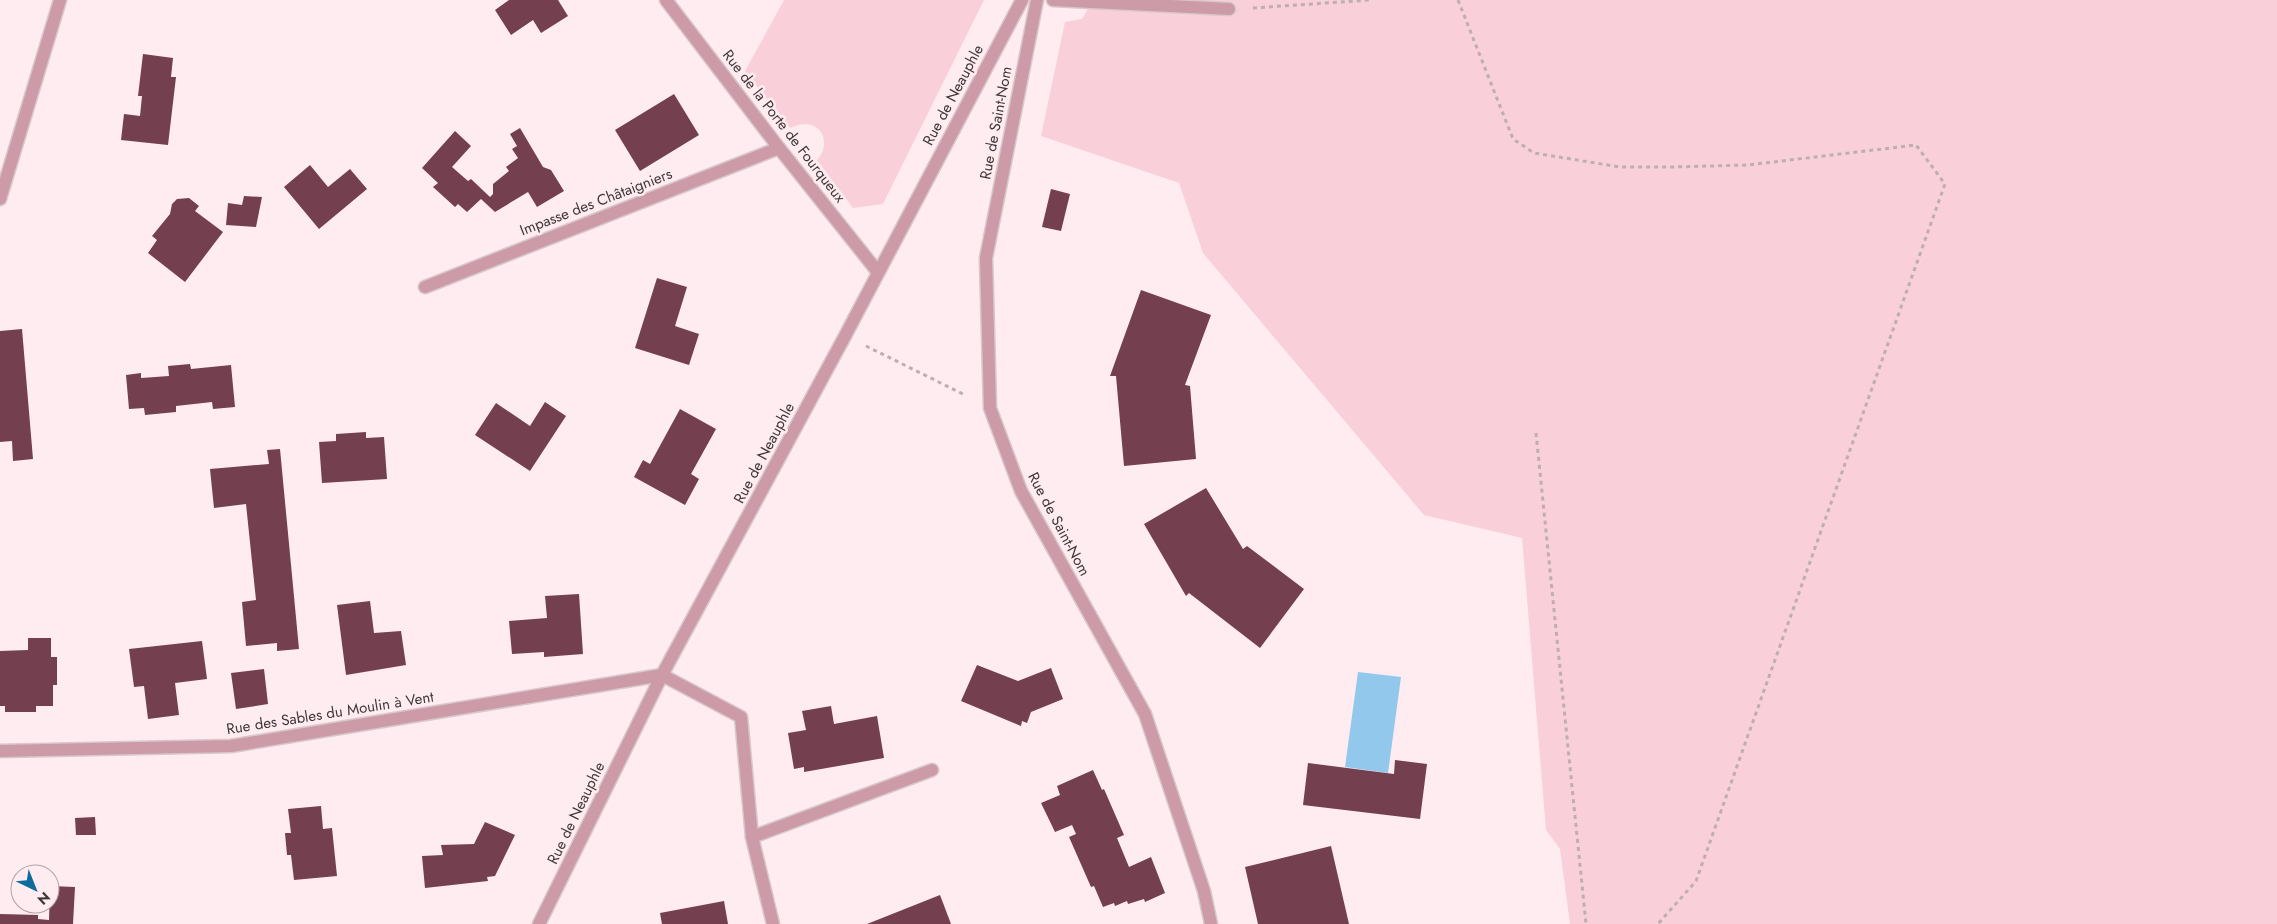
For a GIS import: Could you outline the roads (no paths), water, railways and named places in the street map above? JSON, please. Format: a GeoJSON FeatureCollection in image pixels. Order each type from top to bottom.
{"type":"FeatureCollection","features":[{"type":"Feature","properties":{"kind":"street"},"geometry":{"type":"LineString","coordinates":[[0,199],[60,0]]}},
{"type":"Feature","properties":{"kind":"street","name":"Rue de la Porte de Fourqueux"},"geometry":{"type":"LineString","coordinates":[[666,0],[779,148],[877,271]]}},
{"type":"Feature","properties":{"kind":"street","name":"Rue de Neauphle"},"geometry":{"type":"LineString","coordinates":[[539,924],[662,676],[845,336],[877,271],[1022,0]]}},
{"type":"Feature","properties":{"kind":"street","name":"Rue de Saint-Nom"},"geometry":{"type":"LineString","coordinates":[[1037,0],[986,258],[990,408],[1021,491],[1145,714],[1204,891],[1211,924]]}},
{"type":"Feature","properties":{"kind":"street"},"geometry":{"type":"LineString","coordinates":[[1053,0],[1230,9]]}},
{"type":"Feature","properties":{"kind":"street","name":"Impasse des Châtaigniers"},"geometry":{"type":"LineString","coordinates":[[425,287],[779,148]]}},
{"type":"Feature","properties":{"kind":"street"},"geometry":{"type":"LineString","coordinates":[[662,676],[741,717],[752,837],[773,924]]}},
{"type":"Feature","properties":{"kind":"street","name":"Rue des Sables du Moulin à Vent"},"geometry":{"type":"LineString","coordinates":[[0,751],[231,746],[662,676]]}},
{"type":"Feature","properties":{"kind":"street"},"geometry":{"type":"LineString","coordinates":[[752,837],[932,770]]}},
{"type":"Feature","properties":{"kind":"water"},"geometry":{"type":"Polygon","coordinates":[[[1358,672],[1401,677],[1388,773],[1345,767],[1358,672]]]}}]}
